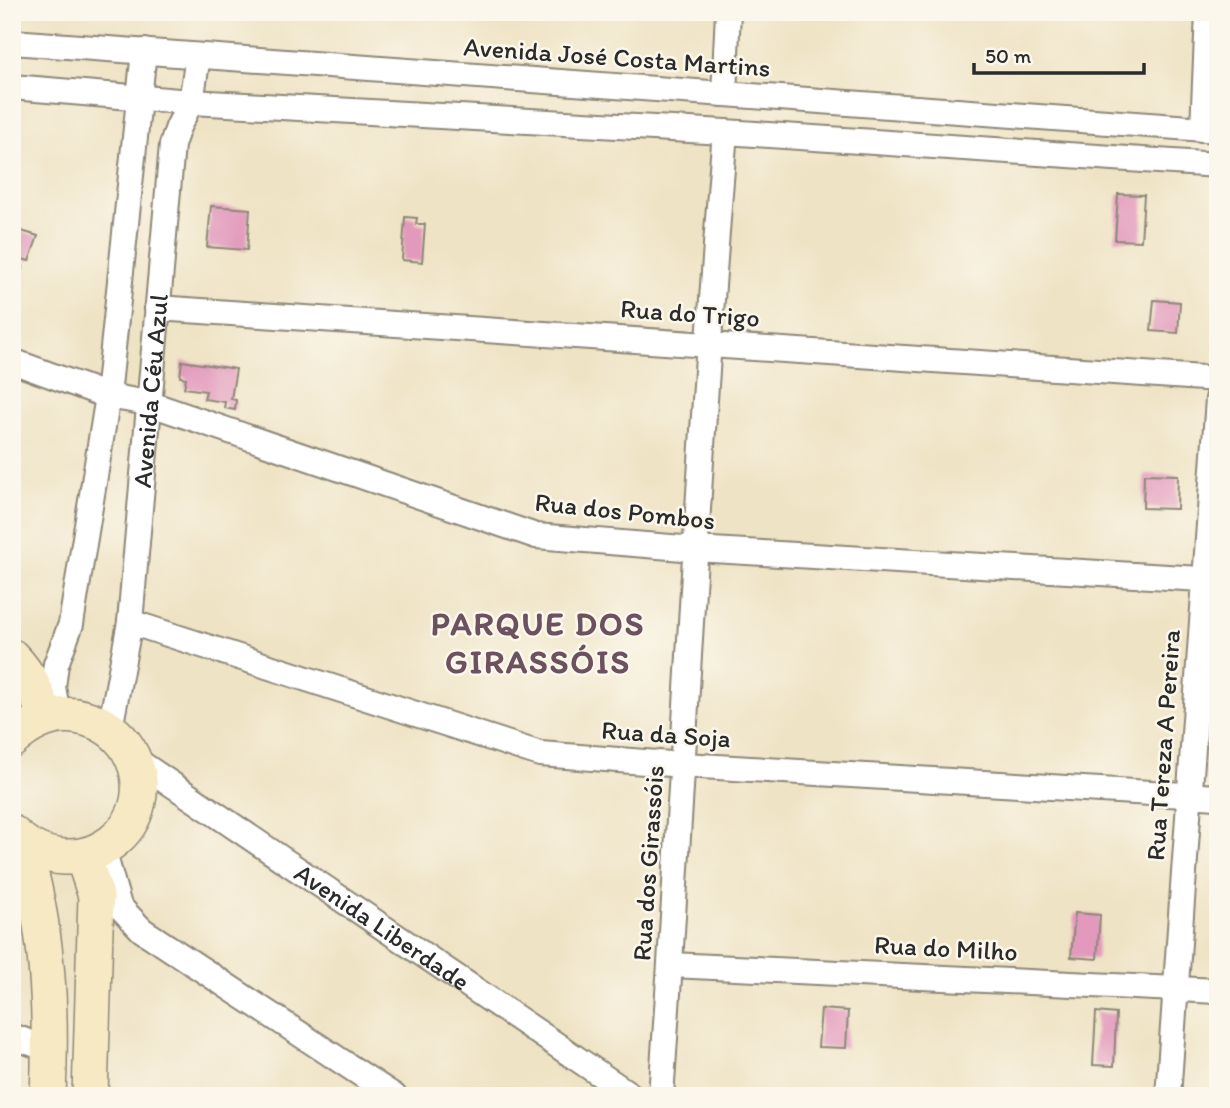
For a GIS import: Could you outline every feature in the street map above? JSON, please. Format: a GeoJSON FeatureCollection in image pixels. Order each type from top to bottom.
{"type":"FeatureCollection","features":[{"type":"Feature","properties":{"kind":"street"},"geometry":{"type":"LineString","coordinates":[[724,94],[728,12]]}},
{"type":"Feature","properties":{"kind":"street"},"geometry":{"type":"LineString","coordinates":[[1208,12],[1211,130]]}},
{"type":"Feature","properties":{"kind":"street","name":"Avenida José Costa Martins"},"geometry":{"type":"LineString","coordinates":[[12,42],[1211,130]]}},
{"type":"Feature","properties":{"kind":"street","name":"Avenida Céu Azul"},"geometry":{"type":"LineString","coordinates":[[52,717],[57,664],[71,624],[108,396],[144,51]]}},
{"type":"Feature","properties":{"kind":"street","name":"Avenida Céu Azul"},"geometry":{"type":"LineString","coordinates":[[110,729],[130,622],[172,145],[191,102],[198,56]]}},
{"type":"Feature","properties":{"kind":"street"},"geometry":{"type":"LineString","coordinates":[[12,87],[191,102],[725,132],[1218,165]]}},
{"type":"Feature","properties":{"kind":"street","name":"Rua dos Girassóis"},"geometry":{"type":"LineString","coordinates":[[661,1096],[684,765],[707,344],[725,132]]}},
{"type":"Feature","properties":{"kind":"street","name":"Rua do Trigo"},"geometry":{"type":"LineString","coordinates":[[157,308],[1218,379]]}},
{"type":"Feature","properties":{"kind":"street","name":"Rua dos Pombos"},"geometry":{"type":"LineString","coordinates":[[12,361],[108,396],[148,403],[536,536],[695,549],[1212,580]]}},
{"type":"Feature","properties":{"kind":"street","name":"Rua Tereza A Pereira"},"geometry":{"type":"LineString","coordinates":[[1168,1096],[1190,795],[1212,580],[1218,399]]}},
{"type":"Feature","properties":{"kind":"street","name":"Rua da Soja"},"geometry":{"type":"LineString","coordinates":[[130,622],[540,754],[1218,797]]}},
{"type":"Feature","properties":{"kind":"street"},"geometry":{"type":"LineString","coordinates":[[12,657],[26,671],[52,717]]}},
{"type":"Feature","properties":{"kind":"street"},"geometry":{"type":"LineString","coordinates":[[12,740],[28,726],[52,717],[77,715],[110,729],[124,742],[139,776],[139,798],[132,818],[120,835],[93,853],[62,858],[41,853],[17,838]]}},
{"type":"Feature","properties":{"kind":"street","name":"Avenida Liberdade"},"geometry":{"type":"LineString","coordinates":[[133,758],[632,1096]]}},
{"type":"Feature","properties":{"kind":"street"},"geometry":{"type":"LineString","coordinates":[[17,838],[32,875],[46,944],[50,1050],[48,1096]]}},
{"type":"Feature","properties":{"kind":"street"},"geometry":{"type":"LineString","coordinates":[[90,1096],[96,896],[93,853]]}},
{"type":"Feature","properties":{"kind":"street"},"geometry":{"type":"LineString","coordinates":[[93,853],[119,906],[142,930],[394,1096]]}},
{"type":"Feature","properties":{"kind":"street","name":"Rua do Milho"},"geometry":{"type":"LineString","coordinates":[[671,965],[1218,991]]}},
{"type":"Feature","properties":{"kind":"street"},"geometry":{"type":"LineString","coordinates":[[12,1036],[50,1050]]}},
{"type":"Feature","properties":{"kind":"building"},"geometry":{"type":"Polygon","coordinates":[[[1118,194],[1144,195],[1141,241],[1115,240],[1118,194]]]}},
{"type":"Feature","properties":{"kind":"building"},"geometry":{"type":"Polygon","coordinates":[[[211,206],[250,209],[247,250],[207,247],[211,206]]]}},
{"type":"Feature","properties":{"kind":"building"},"geometry":{"type":"Polygon","coordinates":[[[405,217],[417,218],[416,224],[425,224],[422,262],[402,260],[405,217]]]}},
{"type":"Feature","properties":{"kind":"building"},"geometry":{"type":"Polygon","coordinates":[[[18,230],[38,236],[29,261],[12,256],[18,230]]]}},
{"type":"Feature","properties":{"kind":"building"},"geometry":{"type":"Polygon","coordinates":[[[12,262],[23,266],[13,294],[12,294],[12,262]]]}},
{"type":"Feature","properties":{"kind":"building"},"geometry":{"type":"Polygon","coordinates":[[[1154,300],[1180,302],[1178,333],[1151,331],[1154,300]]]}},
{"type":"Feature","properties":{"kind":"building"},"geometry":{"type":"Polygon","coordinates":[[[182,361],[236,369],[231,399],[236,400],[235,410],[224,408],[225,402],[204,399],[206,391],[184,388],[186,378],[180,377],[182,361]]]}},
{"type":"Feature","properties":{"kind":"building"},"geometry":{"type":"Polygon","coordinates":[[[1144,474],[1178,475],[1177,509],[1143,508],[1144,474]]]}},
{"type":"Feature","properties":{"kind":"building"},"geometry":{"type":"Polygon","coordinates":[[[1075,913],[1100,915],[1097,959],[1071,957],[1075,913]]]}},
{"type":"Feature","properties":{"kind":"building"},"geometry":{"type":"Polygon","coordinates":[[[821,1009],[848,1011],[846,1048],[818,1047],[821,1009]]]}},
{"type":"Feature","properties":{"kind":"building"},"geometry":{"type":"Polygon","coordinates":[[[1096,1012],[1116,1014],[1114,1066],[1093,1065],[1096,1012]]]}},
{"type":"Feature","properties":{"kind":"district","name":"PARQUE DOS GIRASSÓIS"},"geometry":{"type":"Point","coordinates":[538,642]}}]}
